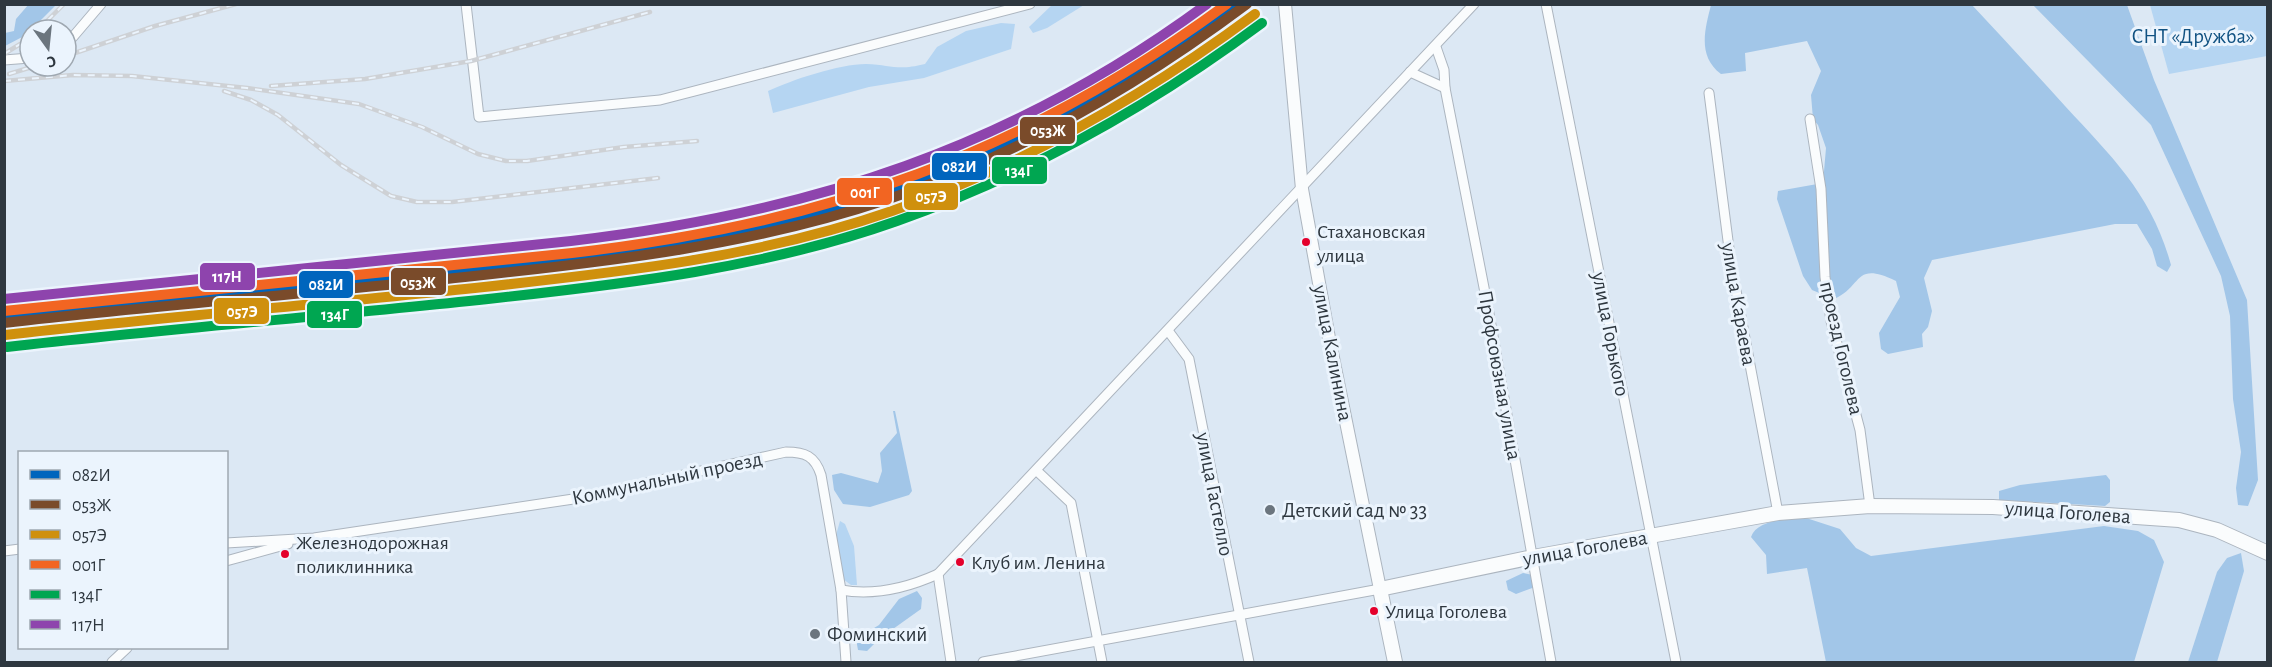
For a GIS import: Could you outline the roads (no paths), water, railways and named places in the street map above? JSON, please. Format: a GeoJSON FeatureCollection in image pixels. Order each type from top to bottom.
{"type":"FeatureCollection","features":[{"type":"Feature","properties":{"kind":"main road","name":"улица Гоголева"},"geometry":{"type":"LineString","coordinates":[[1380,589],[1533,557],[1778,513],[1870,506],[1993,507],[2194,522],[2268,553]]}},
{"type":"Feature","properties":{"kind":"main road","name":"улица Калинина"},"geometry":{"type":"LineString","coordinates":[[1380,589],[1395,663]]}},
{"type":"Feature","properties":{"kind":"street"},"geometry":{"type":"LineString","coordinates":[[78,31],[101,4]]}},
{"type":"Feature","properties":{"kind":"street"},"geometry":{"type":"LineString","coordinates":[[466,4],[479,117],[660,100],[1030,4]]}},
{"type":"Feature","properties":{"kind":"street","name":"улица Калинина"},"geometry":{"type":"LineString","coordinates":[[1285,4],[1302,189],[1329,338],[1380,589]]}},
{"type":"Feature","properties":{"kind":"street"},"geometry":{"type":"LineString","coordinates":[[841,590],[863,594],[890,590],[938,574],[1474,4]]}},
{"type":"Feature","properties":{"kind":"street","name":"улица Горького"},"geometry":{"type":"LineString","coordinates":[[1546,4],[1676,663]]}},
{"type":"Feature","properties":{"kind":"street","name":"Профсоюзная улица"},"geometry":{"type":"LineString","coordinates":[[1436,47],[1444,70],[1445,88],[1551,663]]}},
{"type":"Feature","properties":{"kind":"street"},"geometry":{"type":"LineString","coordinates":[[1410,72],[1445,88]]}},
{"type":"Feature","properties":{"kind":"street","name":"улица Караева"},"geometry":{"type":"LineString","coordinates":[[1709,93],[1731,264],[1778,513]]}},
{"type":"Feature","properties":{"kind":"street","name":"проезд Гоголева"},"geometry":{"type":"LineString","coordinates":[[1810,119],[1821,189],[1825,278],[1831,321],[1860,430],[1870,506]]}},
{"type":"Feature","properties":{"kind":"street","name":"улица Гастелло"},"geometry":{"type":"LineString","coordinates":[[1168,332],[1189,359],[1249,663]]}},
{"type":"Feature","properties":{"kind":"street","name":"Коммунальный проезд"},"geometry":{"type":"LineString","coordinates":[[314,538],[580,498],[786,452],[800,452],[816,462],[821,475],[841,590],[846,663]]}},
{"type":"Feature","properties":{"kind":"street"},"geometry":{"type":"LineString","coordinates":[[1037,471],[1071,504],[1096,642],[1102,663]]}},
{"type":"Feature","properties":{"kind":"street"},"geometry":{"type":"LineString","coordinates":[[228,543],[314,538]]}},
{"type":"Feature","properties":{"kind":"street"},"geometry":{"type":"LineString","coordinates":[[228,560],[314,538]]}},
{"type":"Feature","properties":{"kind":"street"},"geometry":{"type":"LineString","coordinates":[[938,574],[951,663]]}},
{"type":"Feature","properties":{"kind":"street","name":"улица Гоголева"},"geometry":{"type":"LineString","coordinates":[[983,663],[1380,589]]}},
{"type":"Feature","properties":{"kind":"street"},"geometry":{"type":"LineString","coordinates":[[112,663],[126,649]]}},
{"type":"Feature","properties":{"kind":"railway"},"geometry":{"type":"LineString","coordinates":[[50,18],[64,4]]}},
{"type":"Feature","properties":{"kind":"railway"},"geometry":{"type":"LineString","coordinates":[[78,52],[155,26],[236,4]]}},
{"type":"Feature","properties":{"kind":"railway"},"geometry":{"type":"LineString","coordinates":[[271,86],[365,79],[471,61],[650,12]]}},
{"type":"Feature","properties":{"kind":"railway"},"geometry":{"type":"LineString","coordinates":[[4,54],[18,45]]}},
{"type":"Feature","properties":{"kind":"railway"},"geometry":{"type":"LineString","coordinates":[[9,74],[18,71]]}},
{"type":"Feature","properties":{"kind":"railway"},"geometry":{"type":"LineString","coordinates":[[4,81],[73,75],[132,76],[247,88],[359,104],[422,127],[478,154],[506,161],[527,161],[624,147],[697,141]]}},
{"type":"Feature","properties":{"kind":"railway"},"geometry":{"type":"LineString","coordinates":[[224,91],[251,100],[278,115],[341,165],[391,196],[417,202],[452,202],[658,178]]}},
{"type":"Feature","properties":{"kind":"place","name":"Стахановская улица"},"geometry":{"type":"Point","coordinates":[1306,242]}},
{"type":"Feature","properties":{"kind":"place","name":"Детский сад № 33"},"geometry":{"type":"Point","coordinates":[1270,510]}},
{"type":"Feature","properties":{"kind":"place","name":"Железнодорожная поликлинника"},"geometry":{"type":"Point","coordinates":[285,554]}},
{"type":"Feature","properties":{"kind":"place","name":"Клуб им. Ленина"},"geometry":{"type":"Point","coordinates":[960,562]}},
{"type":"Feature","properties":{"kind":"place","name":"Улица Гоголева"},"geometry":{"type":"Point","coordinates":[1374,611]}},
{"type":"Feature","properties":{"kind":"place","name":"Фоминский"},"geometry":{"type":"Point","coordinates":[815,634]}},
{"type":"Feature","properties":{"kind":"park label","name":"СНТ «Дружба»"},"geometry":{"type":"Point","coordinates":[2193,36]}}]}
